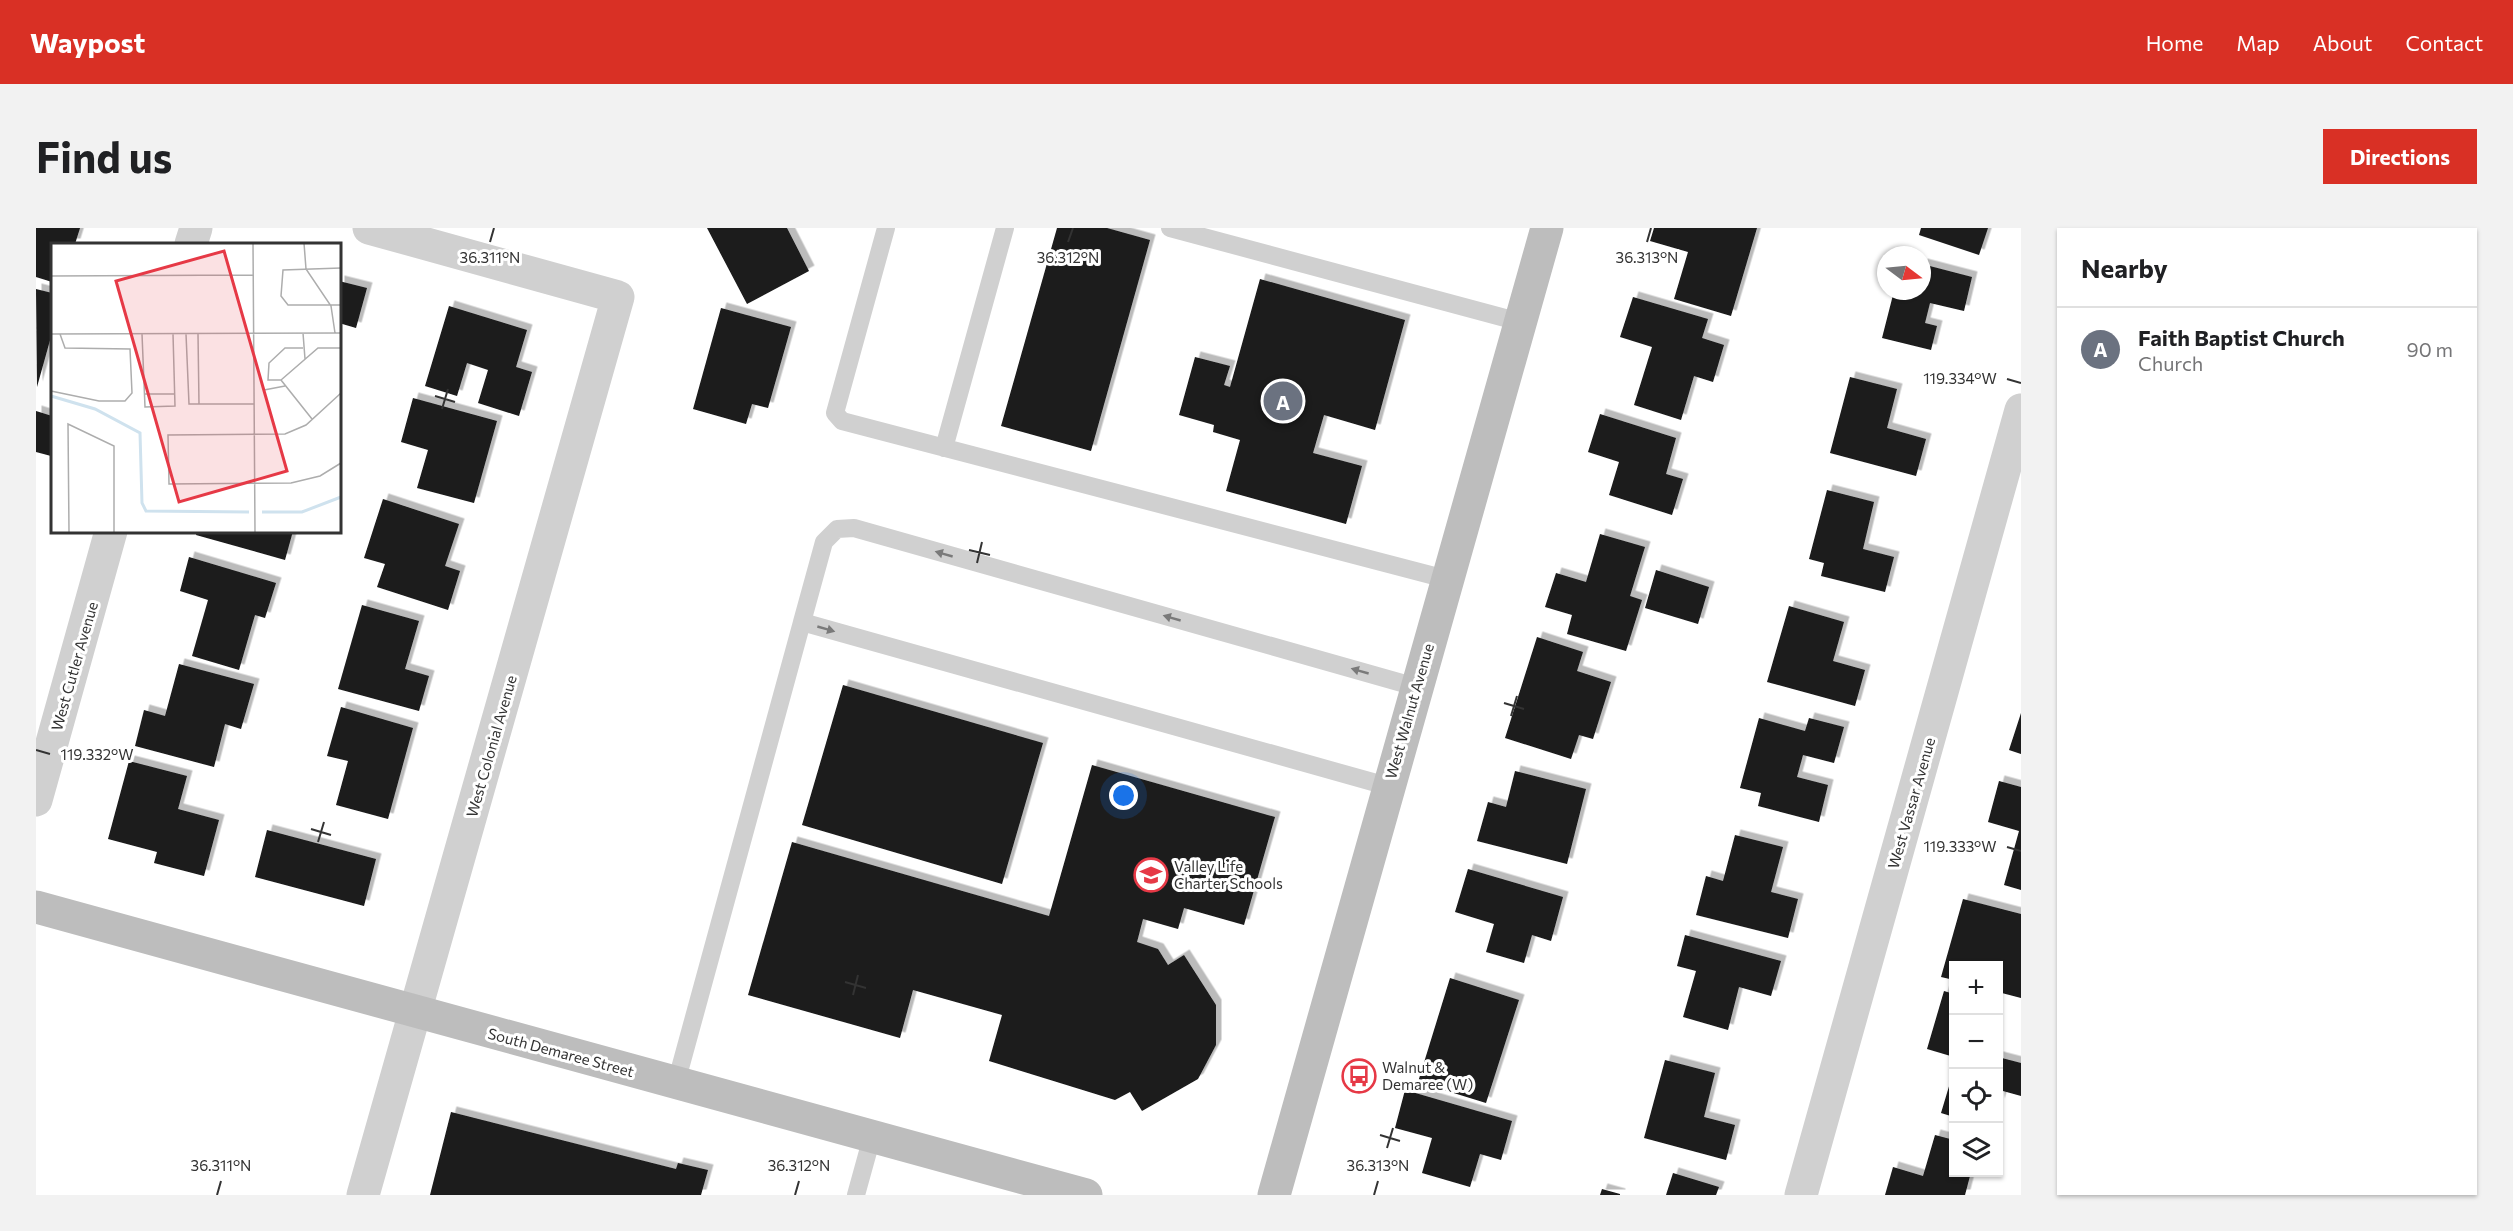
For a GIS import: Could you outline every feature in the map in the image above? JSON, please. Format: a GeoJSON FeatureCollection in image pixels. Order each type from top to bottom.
{"type":"FeatureCollection","features":[{"type":"Feature","properties":{"kind":"main road","name":"West Walnut Avenue"},"geometry":{"type":"LineString","coordinates":[[1274,1195],[1546,228]]}},
{"type":"Feature","properties":{"kind":"main road","name":"South Demaree Street"},"geometry":{"type":"LineString","coordinates":[[36,907],[1086,1195]]}},
{"type":"Feature","properties":{"kind":"street"},"geometry":{"type":"LineString","coordinates":[[191,243],[196,228]]}},
{"type":"Feature","properties":{"kind":"street","name":"West Colonial Avenue"},"geometry":{"type":"LineString","coordinates":[[363,1195],[618,297],[369,228]]}},
{"type":"Feature","properties":{"kind":"street","name":"West Vassar Avenue"},"geometry":{"type":"LineString","coordinates":[[1801,1195],[2021,410]]}},
{"type":"Feature","properties":{"kind":"street","name":"West Cutler Avenue"},"geometry":{"type":"LineString","coordinates":[[36,801],[111,532]]}},
{"type":"Feature","properties":{"kind":"lane"},"geometry":{"type":"LineString","coordinates":[[886,228],[835,413],[842,421],[1446,579]]}},
{"type":"Feature","properties":{"kind":"lane"},"geometry":{"type":"LineString","coordinates":[[944,448],[1005,228]]}},
{"type":"Feature","properties":{"kind":"lane"},"geometry":{"type":"LineString","coordinates":[[1170,228],[1520,322]]}},
{"type":"Feature","properties":{"kind":"lane"},"geometry":{"type":"LineString","coordinates":[[676,1083],[824,542],[837,529],[854,528],[1416,687]]}},
{"type":"Feature","properties":{"kind":"lane"},"geometry":{"type":"LineString","coordinates":[[802,622],[1388,786]]}},
{"type":"Feature","properties":{"kind":"lane"},"geometry":{"type":"LineString","coordinates":[[856,1195],[872,1137]]}},
{"type":"Feature","properties":{"kind":"building"},"geometry":{"type":"Polygon","coordinates":[[[36,228],[80,228],[75,243],[51,243],[51,282],[36,277],[36,228]]]}},
{"type":"Feature","properties":{"kind":"building"},"geometry":{"type":"Polygon","coordinates":[[[707,228],[787,228],[809,271],[747,304],[707,228]]]}},
{"type":"Feature","properties":{"kind":"building"},"geometry":{"type":"Polygon","coordinates":[[[1057,228],[1107,228],[1150,240],[1091,451],[1001,426],[1057,228]]]}},
{"type":"Feature","properties":{"kind":"building"},"geometry":{"type":"Polygon","coordinates":[[[1654,228],[1757,228],[1731,316],[1674,299],[1688,252],[1650,241],[1654,228]]]}},
{"type":"Feature","properties":{"kind":"building"},"geometry":{"type":"Polygon","coordinates":[[[1921,228],[1988,228],[1979,255],[1919,235],[1921,228]]]}},
{"type":"Feature","properties":{"kind":"building"},"geometry":{"type":"Polygon","coordinates":[[[1931,266],[1972,277],[1964,311],[1930,303],[1925,323],[1937,326],[1931,350],[1882,338],[1892,300],[1931,300],[1931,266]]]}},
{"type":"Feature","properties":{"kind":"building"},"geometry":{"type":"Polygon","coordinates":[[[1260,279],[1405,320],[1375,430],[1324,415],[1313,453],[1362,466],[1346,524],[1226,491],[1240,440],[1213,432],[1214,425],[1179,415],[1195,357],[1230,366],[1224,385],[1230,387],[1260,279]]]}},
{"type":"Feature","properties":{"kind":"building"},"geometry":{"type":"Polygon","coordinates":[[[340,281],[367,288],[356,328],[340,323],[340,281]]]}},
{"type":"Feature","properties":{"kind":"building"},"geometry":{"type":"Polygon","coordinates":[[[36,289],[51,293],[51,337],[37,387],[36,289]]]}},
{"type":"Feature","properties":{"kind":"building"},"geometry":{"type":"Polygon","coordinates":[[[1633,297],[1708,319],[1702,338],[1724,345],[1713,382],[1694,376],[1681,420],[1634,405],[1652,347],[1620,337],[1633,297]]]}},
{"type":"Feature","properties":{"kind":"building"},"geometry":{"type":"Polygon","coordinates":[[[449,306],[527,330],[516,367],[532,372],[519,416],[478,403],[488,370],[467,363],[457,396],[425,386],[449,306]]]}},
{"type":"Feature","properties":{"kind":"building"},"geometry":{"type":"Polygon","coordinates":[[[721,308],[791,327],[768,408],[752,404],[746,424],[693,409],[721,308]]]}},
{"type":"Feature","properties":{"kind":"building"},"geometry":{"type":"Polygon","coordinates":[[[1850,377],[1897,389],[1887,428],[1926,439],[1916,476],[1830,453],[1850,377]]]}},
{"type":"Feature","properties":{"kind":"building"},"geometry":{"type":"Polygon","coordinates":[[[413,398],[497,421],[474,503],[417,488],[428,450],[401,442],[413,398]]]}},
{"type":"Feature","properties":{"kind":"building"},"geometry":{"type":"Polygon","coordinates":[[[36,411],[51,416],[51,456],[36,452],[36,411]]]}},
{"type":"Feature","properties":{"kind":"building"},"geometry":{"type":"Polygon","coordinates":[[[1600,414],[1676,438],[1666,474],[1683,479],[1672,515],[1609,495],[1619,462],[1588,452],[1600,414]]]}},
{"type":"Feature","properties":{"kind":"building"},"geometry":{"type":"Polygon","coordinates":[[[1827,490],[1874,502],[1863,549],[1894,557],[1885,592],[1821,576],[1824,563],[1809,559],[1827,490]]]}},
{"type":"Feature","properties":{"kind":"building"},"geometry":{"type":"Polygon","coordinates":[[[383,499],[459,524],[445,566],[460,571],[448,610],[377,587],[385,564],[364,558],[383,499]]]}},
{"type":"Feature","properties":{"kind":"building"},"geometry":{"type":"Polygon","coordinates":[[[197,532],[293,532],[285,560],[196,535],[197,532]]]}},
{"type":"Feature","properties":{"kind":"building"},"geometry":{"type":"Polygon","coordinates":[[[1600,534],[1645,547],[1630,596],[1642,600],[1626,651],[1567,634],[1572,615],[1545,607],[1556,573],[1586,582],[1600,534]]]}},
{"type":"Feature","properties":{"kind":"building"},"geometry":{"type":"Polygon","coordinates":[[[189,557],[276,583],[265,618],[255,615],[239,670],[192,656],[208,600],[180,591],[189,557]]]}},
{"type":"Feature","properties":{"kind":"building"},"geometry":{"type":"Polygon","coordinates":[[[1656,570],[1709,587],[1698,624],[1645,608],[1656,570]]]}},
{"type":"Feature","properties":{"kind":"building"},"geometry":{"type":"Polygon","coordinates":[[[362,605],[419,621],[405,669],[429,676],[419,711],[338,689],[362,605]]]}},
{"type":"Feature","properties":{"kind":"building"},"geometry":{"type":"Polygon","coordinates":[[[1789,606],[1844,622],[1833,661],[1865,670],[1855,706],[1767,682],[1789,606]]]}},
{"type":"Feature","properties":{"kind":"building"},"geometry":{"type":"Polygon","coordinates":[[[1537,637],[1583,652],[1577,671],[1611,682],[1593,739],[1579,735],[1571,759],[1505,738],[1537,637]]]}},
{"type":"Feature","properties":{"kind":"building"},"geometry":{"type":"Polygon","coordinates":[[[179,664],[254,684],[241,729],[225,724],[214,767],[135,746],[144,710],[165,716],[179,664]]]}},
{"type":"Feature","properties":{"kind":"building"},"geometry":{"type":"Polygon","coordinates":[[[843,685],[1043,743],[1002,884],[802,825],[843,685]]]}},
{"type":"Feature","properties":{"kind":"building"},"geometry":{"type":"Polygon","coordinates":[[[341,707],[413,728],[388,819],[336,805],[348,761],[327,756],[341,707]]]}},
{"type":"Feature","properties":{"kind":"building"},"geometry":{"type":"Polygon","coordinates":[[[2021,713],[2021,754],[2009,750],[2021,713]]]}},
{"type":"Feature","properties":{"kind":"building"},"geometry":{"type":"Polygon","coordinates":[[[1759,718],[1805,731],[1809,718],[1844,727],[1834,763],[1803,755],[1797,777],[1828,785],[1819,822],[1758,806],[1761,793],[1740,788],[1759,718]]]}},
{"type":"Feature","properties":{"kind":"building"},"geometry":{"type":"Polygon","coordinates":[[[129,761],[187,776],[178,809],[219,820],[204,876],[154,863],[157,852],[108,839],[129,761]]]}},
{"type":"Feature","properties":{"kind":"building"},"geometry":{"type":"Polygon","coordinates":[[[1092,765],[1275,817],[1244,925],[1184,908],[1178,929],[1143,919],[1137,942],[1158,949],[1168,965],[1184,955],[1216,1005],[1216,1045],[1198,1079],[1142,1111],[1130,1092],[1115,1100],[989,1061],[1002,1015],[913,990],[900,1038],[748,995],[792,842],[1049,916],[1092,765]]]}},
{"type":"Feature","properties":{"kind":"building"},"geometry":{"type":"Polygon","coordinates":[[[1515,771],[1586,789],[1567,864],[1477,841],[1488,802],[1506,807],[1515,771]]]}},
{"type":"Feature","properties":{"kind":"building"},"geometry":{"type":"Polygon","coordinates":[[[1999,781],[2021,787],[2021,890],[2004,885],[2019,831],[1988,822],[1999,781]]]}},
{"type":"Feature","properties":{"kind":"building"},"geometry":{"type":"Polygon","coordinates":[[[267,830],[376,859],[364,906],[255,877],[267,830]]]}},
{"type":"Feature","properties":{"kind":"building"},"geometry":{"type":"Polygon","coordinates":[[[1735,835],[1783,847],[1771,892],[1798,899],[1788,938],[1696,915],[1706,876],[1723,881],[1735,835]]]}},
{"type":"Feature","properties":{"kind":"building"},"geometry":{"type":"Polygon","coordinates":[[[1468,869],[1563,897],[1551,941],[1532,935],[1524,963],[1486,952],[1494,924],[1455,912],[1468,869]]]}},
{"type":"Feature","properties":{"kind":"building"},"geometry":{"type":"Polygon","coordinates":[[[1963,899],[2021,914],[2021,998],[2003,993],[2003,961],[1949,961],[1949,979],[1941,977],[1963,899]]]}},
{"type":"Feature","properties":{"kind":"building"},"geometry":{"type":"Polygon","coordinates":[[[1685,935],[1781,961],[1771,996],[1739,987],[1728,1030],[1683,1017],[1696,971],[1677,966],[1685,935]]]}},
{"type":"Feature","properties":{"kind":"building"},"geometry":{"type":"Polygon","coordinates":[[[1450,978],[1519,1000],[1486,1103],[1418,1082],[1450,978]]]}},
{"type":"Feature","properties":{"kind":"building"},"geometry":{"type":"Polygon","coordinates":[[[1944,991],[1949,992],[1949,1056],[1927,1049],[1944,991]]]}},
{"type":"Feature","properties":{"kind":"building"},"geometry":{"type":"Polygon","coordinates":[[[2003,1058],[2021,1063],[2021,1096],[2003,1091],[2003,1058]]]}},
{"type":"Feature","properties":{"kind":"building"},"geometry":{"type":"Polygon","coordinates":[[[1665,1060],[1715,1073],[1704,1117],[1735,1125],[1726,1160],[1644,1138],[1665,1060]]]}},
{"type":"Feature","properties":{"kind":"building"},"geometry":{"type":"Polygon","coordinates":[[[1949,1086],[1949,1115],[1941,1113],[1949,1086]]]}},
{"type":"Feature","properties":{"kind":"building"},"geometry":{"type":"Polygon","coordinates":[[[1405,1090],[1512,1121],[1501,1160],[1480,1154],[1470,1187],[1422,1173],[1432,1138],[1395,1128],[1405,1090]]]}},
{"type":"Feature","properties":{"kind":"building"},"geometry":{"type":"Polygon","coordinates":[[[451,1112],[676,1169],[678,1163],[708,1170],[701,1195],[430,1195],[451,1112]]]}},
{"type":"Feature","properties":{"kind":"building"},"geometry":{"type":"Polygon","coordinates":[[[1935,1135],[1949,1139],[1949,1177],[1970,1177],[1965,1195],[1885,1195],[1893,1167],[1923,1176],[1935,1135]]]}},
{"type":"Feature","properties":{"kind":"building"},"geometry":{"type":"Polygon","coordinates":[[[1673,1173],[1719,1187],[1716,1195],[1666,1195],[1673,1173]]]}},
{"type":"Feature","properties":{"kind":"building"},"geometry":{"type":"Polygon","coordinates":[[[1602,1189],[1620,1194],[1620,1195],[1600,1195],[1602,1189]]]}},
{"type":"Feature","properties":{"kind":"place","name":"Faith Baptist Church"},"geometry":{"type":"Point","coordinates":[1283,401]}},
{"type":"Feature","properties":{"kind":"place","name":"Valley Life Charter Schools"},"geometry":{"type":"Point","coordinates":[1151,875]}},
{"type":"Feature","properties":{"kind":"place","name":"Walnut & Demaree (W)"},"geometry":{"type":"Point","coordinates":[1359,1076]}}]}
